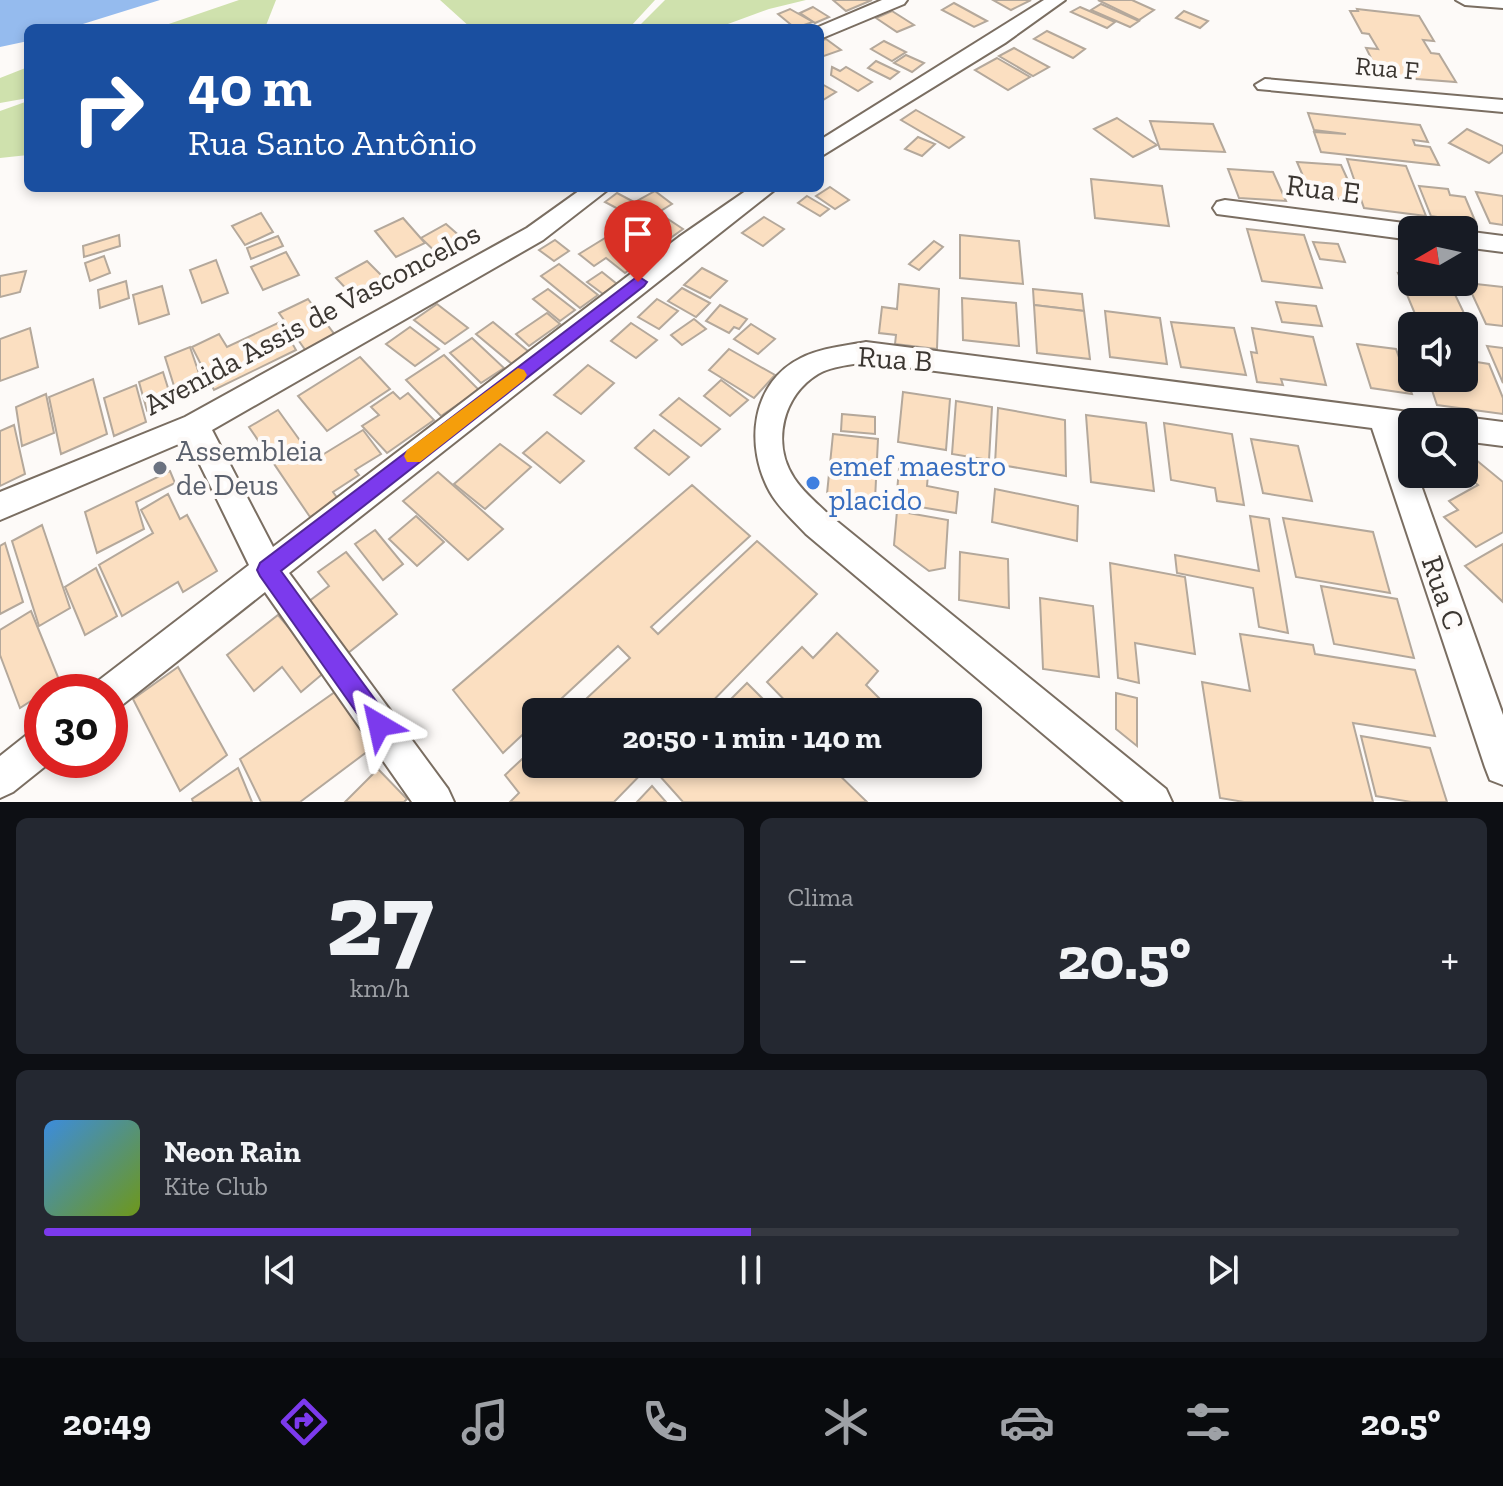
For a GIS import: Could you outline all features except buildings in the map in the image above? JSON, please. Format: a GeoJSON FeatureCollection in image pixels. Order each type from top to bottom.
{"type":"FeatureCollection","features":[{"type":"Feature","properties":{"kind":"street"},"geometry":{"type":"LineString","coordinates":[[824,31],[898,0]]}},
{"type":"Feature","properties":{"kind":"street"},"geometry":{"type":"LineString","coordinates":[[824,147],[1008,34],[1056,0]]}},
{"type":"Feature","properties":{"kind":"street"},"geometry":{"type":"LineString","coordinates":[[1465,0],[1503,3]]}},
{"type":"Feature","properties":{"kind":"street","name":"Rua F"},"geometry":{"type":"LineString","coordinates":[[1265,85],[1503,106]]}},
{"type":"Feature","properties":{"kind":"street","name":"Avenida Assis de Vasconcelos"},"geometry":{"type":"LineString","coordinates":[[0,506],[195,425],[535,234],[593,192]]}},
{"type":"Feature","properties":{"kind":"street"},"geometry":{"type":"LineString","coordinates":[[128,679],[688,243],[760,192]]}},
{"type":"Feature","properties":{"kind":"street","name":"Rua E"},"geometry":{"type":"LineString","coordinates":[[1225,208],[1398,230]]}},
{"type":"Feature","properties":{"kind":"street"},"geometry":{"type":"LineString","coordinates":[[1478,241],[1503,244]]}},
{"type":"Feature","properties":{"kind":"street","name":"Rua B"},"geometry":{"type":"LineString","coordinates":[[1153,802],[817,524],[781,483],[767,444],[769,412],[786,383],[807,367],[866,352],[1398,420]]}},
{"type":"Feature","properties":{"kind":"street"},"geometry":{"type":"LineString","coordinates":[[195,425],[268,570],[435,802]]}},
{"type":"Feature","properties":{"kind":"street"},"geometry":{"type":"LineString","coordinates":[[1478,431],[1503,434]]}},
{"type":"Feature","properties":{"kind":"street","name":"Rua C"},"geometry":{"type":"LineString","coordinates":[[1419,488],[1503,767]]}},
{"type":"Feature","properties":{"kind":"street"},"geometry":{"type":"LineString","coordinates":[[0,779],[24,760]]}},
{"type":"Feature","properties":{"kind":"green space"},"geometry":{"type":"Polygon","coordinates":[[[239,0],[276,0],[267,24],[169,24],[239,0]]]}},
{"type":"Feature","properties":{"kind":"green space"},"geometry":{"type":"Polygon","coordinates":[[[440,0],[655,0],[633,24],[467,24],[440,0]]]}},
{"type":"Feature","properties":{"kind":"green space"},"geometry":{"type":"Polygon","coordinates":[[[665,0],[806,0],[728,24],[641,24],[665,0]]]}},
{"type":"Feature","properties":{"kind":"green space"},"geometry":{"type":"Polygon","coordinates":[[[24,69],[24,99],[0,103],[0,78],[24,69]]]}},
{"type":"Feature","properties":{"kind":"green space"},"geometry":{"type":"Polygon","coordinates":[[[24,102],[24,155],[0,158],[0,111],[24,102]]]}},
{"type":"Feature","properties":{"kind":"water"},"geometry":{"type":"Polygon","coordinates":[[[0,0],[160,0],[83,24],[24,24],[24,42],[0,47],[0,0]]]}},
{"type":"Feature","properties":{"kind":"slow traffic"},"geometry":{"type":"LineString","coordinates":[[414,456],[518,375]]}},
{"type":"Feature","properties":{"kind":"place","name":"Assembleia de Deus"},"geometry":{"type":"Point","coordinates":[160,468]}},
{"type":"Feature","properties":{"kind":"place","name":"emef maestro placido"},"geometry":{"type":"Point","coordinates":[813,483]}},
{"type":"Feature","properties":{"kind":"route"},"geometry":{"type":"LineString","coordinates":[[379,725],[268,570],[638,282]]}}]}
